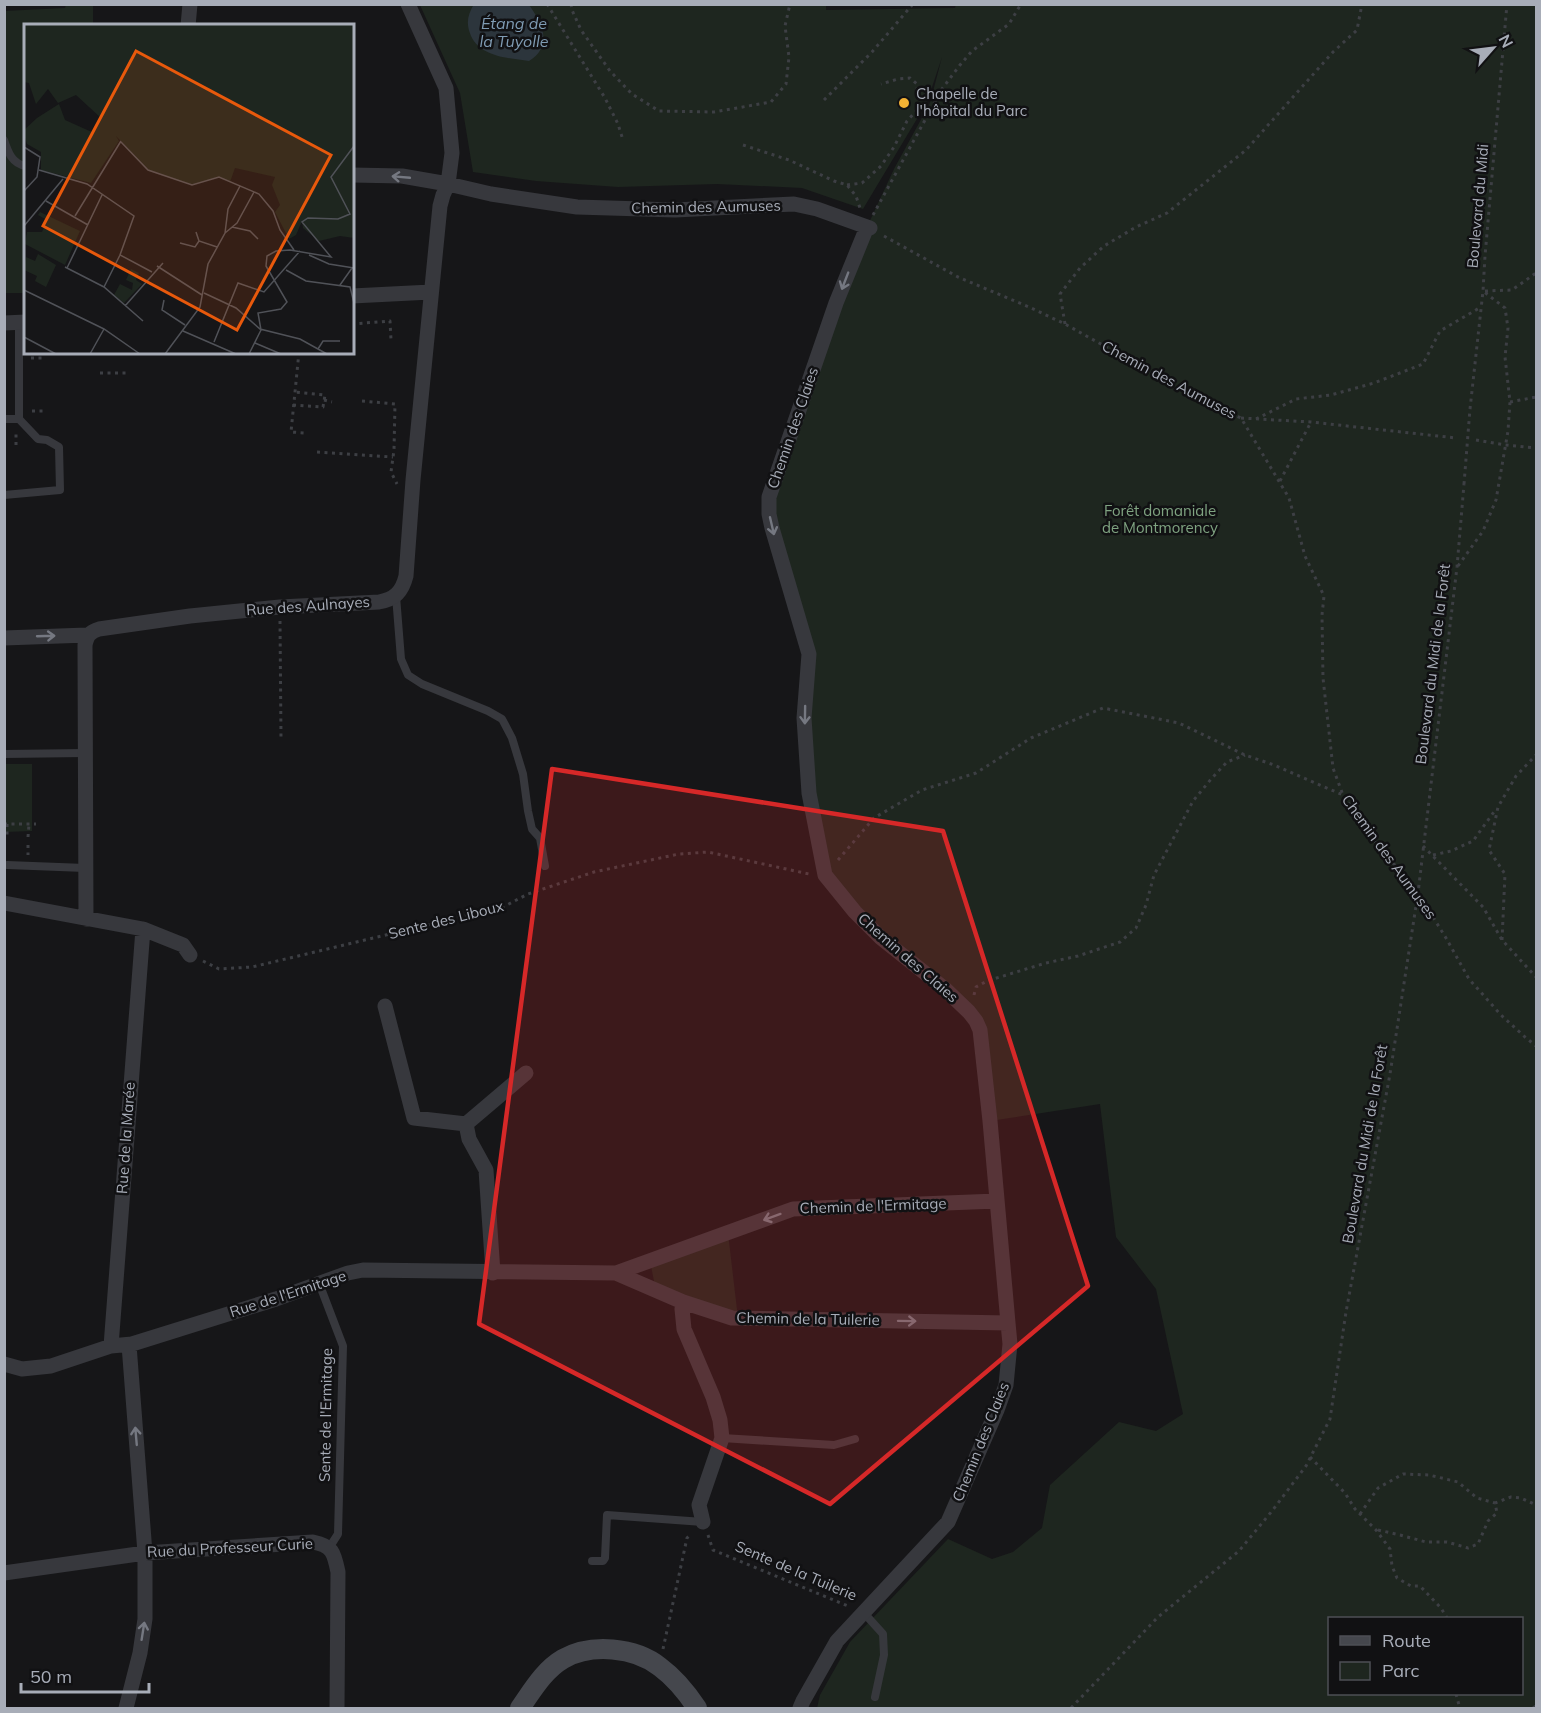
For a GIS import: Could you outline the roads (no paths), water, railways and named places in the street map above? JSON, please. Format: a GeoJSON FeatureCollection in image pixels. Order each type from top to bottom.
{"type":"FeatureCollection","features":[{"type":"Feature","properties":{"kind":"street"},"geometry":{"type":"LineString","coordinates":[[188,24],[190,4]]}},
{"type":"Feature","properties":{"kind":"street"},"geometry":{"type":"LineString","coordinates":[[396,596],[403,588],[406,576],[440,206],[448,184],[452,153],[446,88],[408,4]]}},
{"type":"Feature","properties":{"kind":"street","name":"Chemin des Aumuses"},"geometry":{"type":"LineString","coordinates":[[354,175],[402,176],[491,194],[577,207],[675,210],[794,204],[817,209],[868,227]]}},
{"type":"Feature","properties":{"kind":"street","name":"Chemin des Claies"},"geometry":{"type":"LineString","coordinates":[[800,1708],[837,1641],[948,1522],[997,1410],[1006,1384],[1010,1344],[980,1030],[969,1012],[945,989],[881,938],[855,912],[825,875],[809,793],[804,718],[809,654],[772,528],[770,514],[769,497],[836,303],[868,227]]}},
{"type":"Feature","properties":{"kind":"street"},"geometry":{"type":"LineString","coordinates":[[354,296],[431,292]]}},
{"type":"Feature","properties":{"kind":"street","name":"Rue des Aulnayes"},"geometry":{"type":"LineString","coordinates":[[4,638],[87,635],[99,628],[190,616],[280,607],[379,602],[396,596]]}},
{"type":"Feature","properties":{"kind":"street"},"geometry":{"type":"LineString","coordinates":[[86,919],[85,645],[87,635]]}},
{"type":"Feature","properties":{"kind":"street"},"geometry":{"type":"LineString","coordinates":[[4,903],[143,929],[183,945],[190,955]]}},
{"type":"Feature","properties":{"kind":"street","name":"Rue de la Marée"},"geometry":{"type":"LineString","coordinates":[[111,1346],[143,929]]}},
{"type":"Feature","properties":{"kind":"street"},"geometry":{"type":"LineString","coordinates":[[385,1006],[414,1118],[466,1124],[525,1073]]}},
{"type":"Feature","properties":{"kind":"street"},"geometry":{"type":"LineString","coordinates":[[466,1124],[469,1139],[486,1170],[493,1273]]}},
{"type":"Feature","properties":{"kind":"street","name":"Chemin de l'Ermitage"},"geometry":{"type":"LineString","coordinates":[[616,1273],[793,1209],[997,1201]]}},
{"type":"Feature","properties":{"kind":"street"},"geometry":{"type":"LineString","coordinates":[[646,1262],[648,1287]]}},
{"type":"Feature","properties":{"kind":"street","name":"Rue de l'Ermitage"},"geometry":{"type":"LineString","coordinates":[[4,1364],[22,1369],[51,1366],[111,1346],[129,1344],[276,1299],[348,1273],[363,1270],[616,1273]]}},
{"type":"Feature","properties":{"kind":"street","name":"Chemin de la Tuilerie"},"geometry":{"type":"LineString","coordinates":[[616,1273],[683,1302],[732,1318],[1008,1323]]}},
{"type":"Feature","properties":{"kind":"street"},"geometry":{"type":"LineString","coordinates":[[683,1302],[684,1329],[713,1397],[720,1420],[722,1438],[699,1505],[703,1522]]}},
{"type":"Feature","properties":{"kind":"street"},"geometry":{"type":"LineString","coordinates":[[126,1708],[140,1653],[145,1619],[145,1553],[129,1344]]}},
{"type":"Feature","properties":{"kind":"street","name":"Rue du Professeur Curie"},"geometry":{"type":"LineString","coordinates":[[4,1572],[145,1553],[313,1542],[324,1544],[335,1556],[338,1572],[337,1708]]}},
{"type":"Feature","properties":{"kind":"street"},"geometry":{"type":"LineString","coordinates":[[520,1708],[545,1674],[562,1660],[578,1652],[597,1649],[634,1654],[659,1665],[684,1689],[697,1708]]}},
{"type":"Feature","properties":{"kind":"lane"},"geometry":{"type":"LineString","coordinates":[[4,140],[10,156],[24,166]]}},
{"type":"Feature","properties":{"kind":"lane"},"geometry":{"type":"LineString","coordinates":[[4,495],[60,490],[59,447],[47,440],[38,439],[19,419],[16,322]]}},
{"type":"Feature","properties":{"kind":"lane"},"geometry":{"type":"LineString","coordinates":[[4,419],[19,419]]}},
{"type":"Feature","properties":{"kind":"lane"},"geometry":{"type":"LineString","coordinates":[[396,596],[401,659],[408,675],[422,684],[502,719],[512,738],[523,774],[532,829],[540,838],[545,866]]}},
{"type":"Feature","properties":{"kind":"lane"},"geometry":{"type":"LineString","coordinates":[[4,754],[85,753]]}},
{"type":"Feature","properties":{"kind":"lane"},"geometry":{"type":"LineString","coordinates":[[7,866],[85,868]]}},
{"type":"Feature","properties":{"kind":"lane","name":"Sente de l'Ermitage"},"geometry":{"type":"LineString","coordinates":[[319,1283],[343,1346],[338,1534],[329,1548]]}},
{"type":"Feature","properties":{"kind":"lane"},"geometry":{"type":"LineString","coordinates":[[722,1438],[834,1445],[855,1438]]}},
{"type":"Feature","properties":{"kind":"lane"},"geometry":{"type":"LineString","coordinates":[[592,1561],[603,1561],[605,1558],[607,1515],[703,1522]]}},
{"type":"Feature","properties":{"kind":"lane"},"geometry":{"type":"LineString","coordinates":[[864,1613],[883,1634],[884,1655],[875,1697]]}},
{"type":"Feature","properties":{"kind":"water","name":"Étang de la Tuyolle"},"geometry":{"type":"Polygon","coordinates":[[[474,4],[529,5],[543,34],[541,49],[529,61],[496,55],[481,48],[471,36],[468,28],[469,16],[474,4]]]}},
{"type":"Feature","properties":{"kind":"place","name":"Chapelle de l'hôpital du Parc"},"geometry":{"type":"Point","coordinates":[904,103]}},
{"type":"Feature","properties":{"kind":"park label","name":"Forêt domaniale de Montmorency"},"geometry":{"type":"Point","coordinates":[1160,520]}}]}
